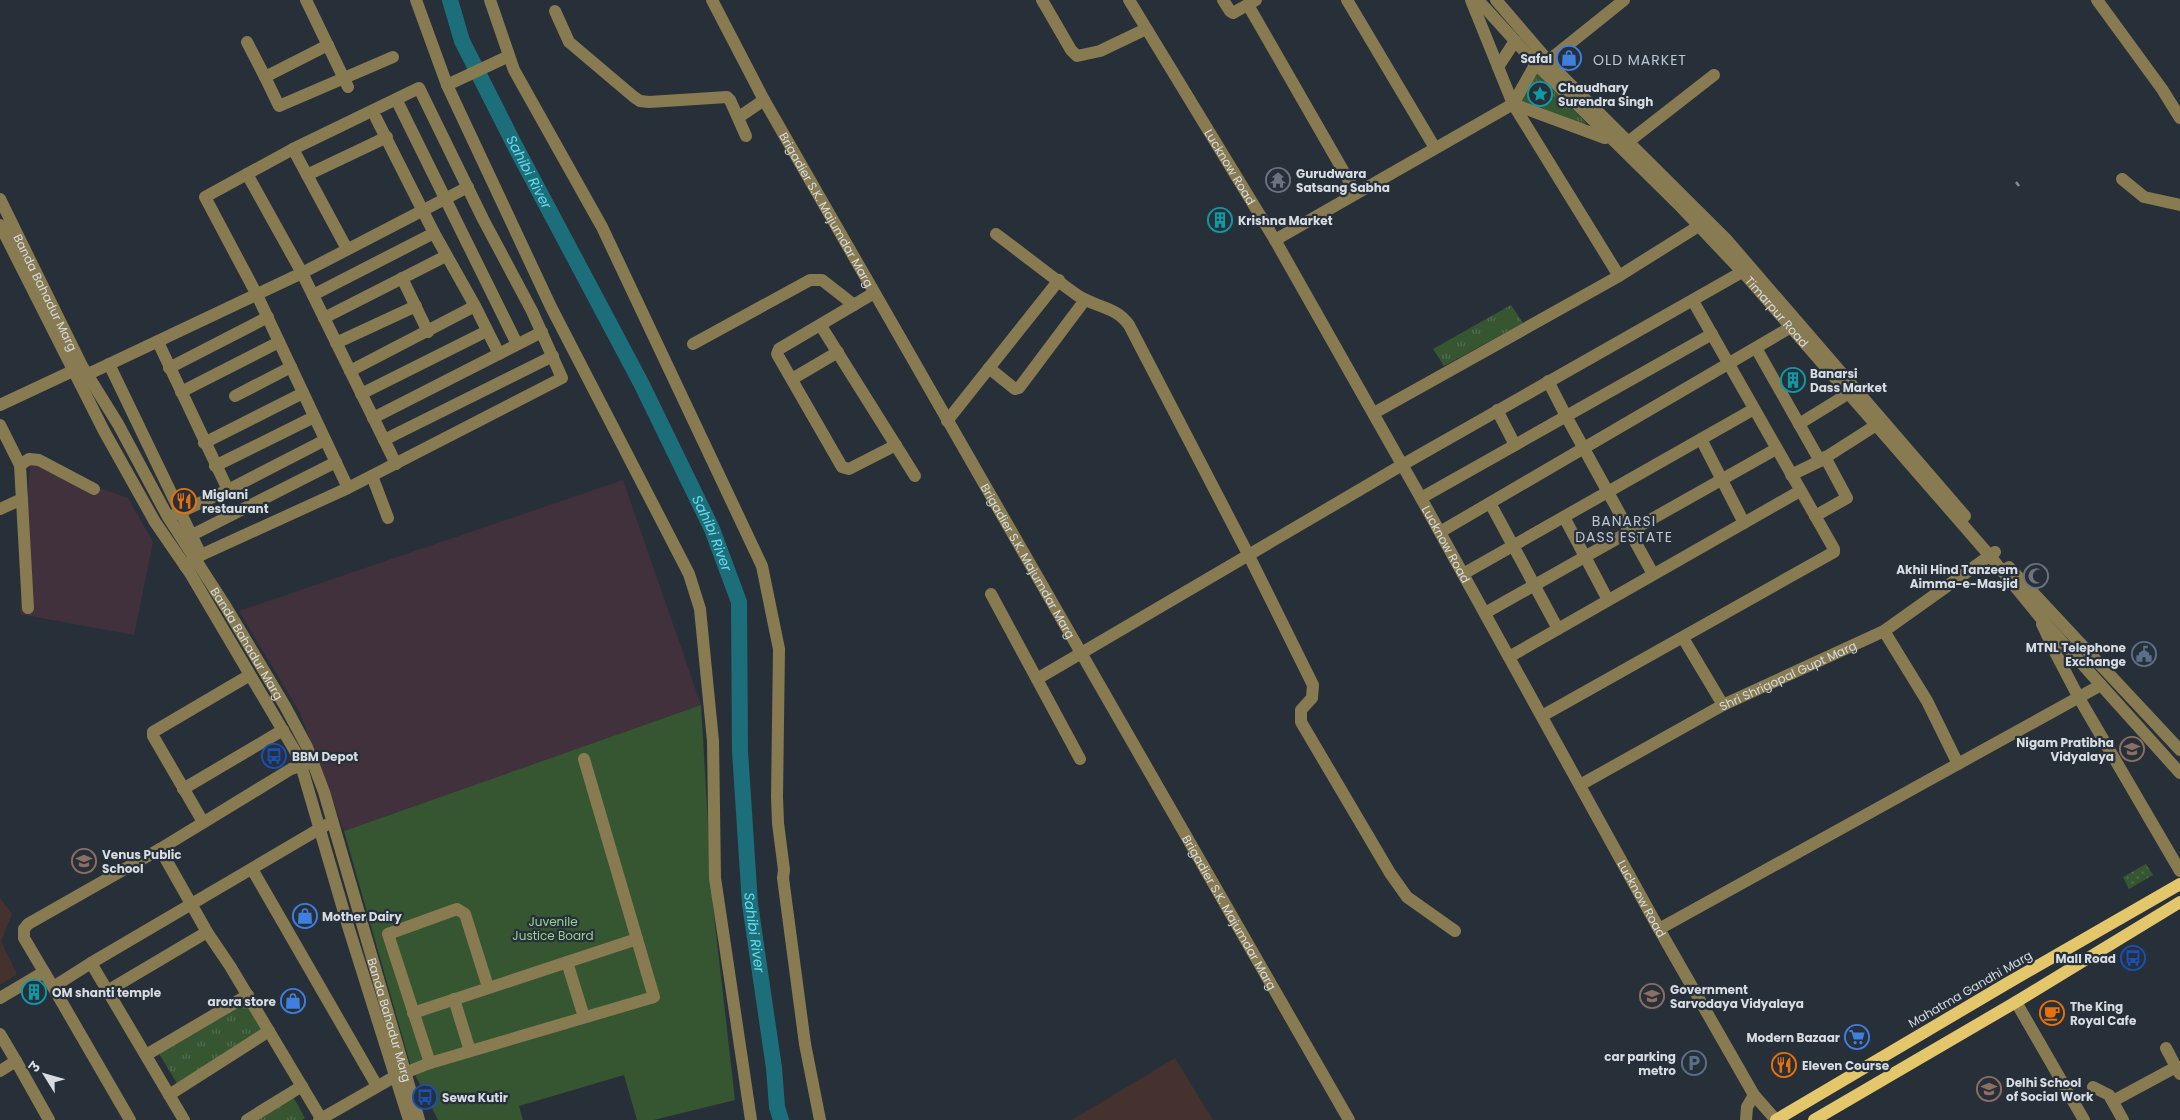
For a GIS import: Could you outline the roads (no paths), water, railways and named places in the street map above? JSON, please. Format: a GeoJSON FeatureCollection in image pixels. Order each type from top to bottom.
{"type":"FeatureCollection","features":[{"type":"Feature","properties":{"kind":"main road","name":"Mahatma Gandhi Marg"},"geometry":{"type":"LineString","coordinates":[[1776,1120],[2180,884]]}},
{"type":"Feature","properties":{"kind":"main road"},"geometry":{"type":"LineString","coordinates":[[1814,1120],[2016,1002],[2180,902]]}},
{"type":"Feature","properties":{"kind":"street"},"geometry":{"type":"LineString","coordinates":[[306,0],[346,83]]}},
{"type":"Feature","properties":{"kind":"street"},"geometry":{"type":"LineString","coordinates":[[416,0],[450,84],[551,307],[689,574],[700,609],[713,741],[715,878],[751,1120]]}},
{"type":"Feature","properties":{"kind":"street"},"geometry":{"type":"LineString","coordinates":[[490,0],[514,70],[602,226],[762,566],[779,649],[777,797],[784,870],[783,878],[805,1044],[820,1120]]}},
{"type":"Feature","properties":{"kind":"street","name":"Brigadier S.K. Majumdar Marg"},"geometry":{"type":"LineString","coordinates":[[712,0],[764,100],[1349,1120]]}},
{"type":"Feature","properties":{"kind":"street"},"geometry":{"type":"LineString","coordinates":[[1042,0],[1071,50],[1078,56],[1100,51],[1146,29]]}},
{"type":"Feature","properties":{"kind":"street","name":"Lucknow Road"},"geometry":{"type":"LineString","coordinates":[[1129,0],[1275,240],[1374,413],[1754,1095],[1776,1120]]}},
{"type":"Feature","properties":{"kind":"street"},"geometry":{"type":"LineString","coordinates":[[1223,0],[1233,13],[1252,2],[1356,193]]}},
{"type":"Feature","properties":{"kind":"street"},"geometry":{"type":"LineString","coordinates":[[1347,0],[1435,148]]}},
{"type":"Feature","properties":{"kind":"street"},"geometry":{"type":"LineString","coordinates":[[1471,0],[1513,104],[1619,276]]}},
{"type":"Feature","properties":{"kind":"street","name":"Timarpur Road"},"geometry":{"type":"LineString","coordinates":[[1478,0],[1515,41],[1542,59],[1628,142],[1704,223],[2044,612],[2180,750]]}},
{"type":"Feature","properties":{"kind":"street","name":"Timarpur Road"},"geometry":{"type":"LineString","coordinates":[[1496,0],[1542,59],[1610,140],[1704,223]]}},
{"type":"Feature","properties":{"kind":"street"},"geometry":{"type":"LineString","coordinates":[[1275,240],[1513,104],[1542,59],[1624,0]]}},
{"type":"Feature","properties":{"kind":"street"},"geometry":{"type":"LineString","coordinates":[[2097,0],[2162,89],[2180,118]]}},
{"type":"Feature","properties":{"kind":"street"},"geometry":{"type":"LineString","coordinates":[[555,11],[564,35],[569,42],[640,101],[723,96],[730,100],[746,136]]}},
{"type":"Feature","properties":{"kind":"street"},"geometry":{"type":"LineString","coordinates":[[1498,66],[1515,41]]}},
{"type":"Feature","properties":{"kind":"street"},"geometry":{"type":"LineString","coordinates":[[247,42],[279,106],[346,83],[393,57]]}},
{"type":"Feature","properties":{"kind":"street"},"geometry":{"type":"LineString","coordinates":[[265,77],[328,45]]}},
{"type":"Feature","properties":{"kind":"street"},"geometry":{"type":"LineString","coordinates":[[450,84],[509,56]]}},
{"type":"Feature","properties":{"kind":"street"},"geometry":{"type":"LineString","coordinates":[[1628,142],[1714,75]]}},
{"type":"Feature","properties":{"kind":"street"},"geometry":{"type":"LineString","coordinates":[[110,364],[192,535],[194,560],[348,488],[561,380],[562,376],[542,332],[419,88],[293,149],[205,197],[257,294],[348,488]]}},
{"type":"Feature","properties":{"kind":"street"},"geometry":{"type":"LineString","coordinates":[[739,117],[764,100]]}},
{"type":"Feature","properties":{"kind":"street"},"geometry":{"type":"LineString","coordinates":[[398,104],[517,344]]}},
{"type":"Feature","properties":{"kind":"street"},"geometry":{"type":"LineString","coordinates":[[1513,104],[1610,140]]}},
{"type":"Feature","properties":{"kind":"street"},"geometry":{"type":"LineString","coordinates":[[376,118],[422,210],[499,354]]}},
{"type":"Feature","properties":{"kind":"street"},"geometry":{"type":"LineString","coordinates":[[307,175],[387,137]]}},
{"type":"Feature","properties":{"kind":"street"},"geometry":{"type":"LineString","coordinates":[[293,149],[347,249]]}},
{"type":"Feature","properties":{"kind":"street"},"geometry":{"type":"LineString","coordinates":[[247,174],[302,273],[396,464]]}},
{"type":"Feature","properties":{"kind":"street"},"geometry":{"type":"LineString","coordinates":[[2122,179],[2144,197],[2180,205]]}},
{"type":"Feature","properties":{"kind":"street"},"geometry":{"type":"LineString","coordinates":[[0,405],[80,373],[110,364],[158,342],[302,273],[468,187]]}},
{"type":"Feature","properties":{"kind":"street","name":"Banda Bahadur Marg"},"geometry":{"type":"LineString","coordinates":[[0,199],[80,373],[118,424],[168,517],[285,706],[307,747],[307,763],[320,828],[400,1075],[419,1120]]}},
{"type":"Feature","properties":{"kind":"street"},"geometry":{"type":"LineString","coordinates":[[1374,413],[1619,276],[1704,223]]}},
{"type":"Feature","properties":{"kind":"street","name":"Banda Bahadur Marg"},"geometry":{"type":"LineString","coordinates":[[0,226],[80,373],[156,522],[194,560],[250,675],[283,730],[307,763],[332,823],[400,1075],[409,1120]]}},
{"type":"Feature","properties":{"kind":"street"},"geometry":{"type":"LineString","coordinates":[[313,295],[434,233]]}},
{"type":"Feature","properties":{"kind":"street"},"geometry":{"type":"LineString","coordinates":[[996,234],[1086,300],[1116,311],[1123,316],[1129,325],[1249,556],[1312,685],[1312,698],[1300,710],[1301,722],[1390,873],[1407,897],[1456,931]]}},
{"type":"Feature","properties":{"kind":"street"},"geometry":{"type":"LineString","coordinates":[[324,318],[446,256]]}},
{"type":"Feature","properties":{"kind":"street"},"geometry":{"type":"LineString","coordinates":[[1037,679],[1249,556],[1402,464],[1747,270]]}},
{"type":"Feature","properties":{"kind":"street"},"geometry":{"type":"LineString","coordinates":[[402,278],[428,332]]}},
{"type":"Feature","properties":{"kind":"street"},"geometry":{"type":"LineString","coordinates":[[693,344],[810,280],[822,280],[854,305]]}},
{"type":"Feature","properties":{"kind":"street"},"geometry":{"type":"LineString","coordinates":[[947,421],[1059,280]]}},
{"type":"Feature","properties":{"kind":"street"},"geometry":{"type":"LineString","coordinates":[[874,293],[821,326],[779,349],[778,358],[842,467],[849,469],[896,445]]}},
{"type":"Feature","properties":{"kind":"street"},"geometry":{"type":"LineString","coordinates":[[989,368],[1015,389],[1019,388],[1086,300]]}},
{"type":"Feature","properties":{"kind":"street"},"geometry":{"type":"LineString","coordinates":[[1542,716],[1831,555],[1834,549],[1693,301]]}},
{"type":"Feature","properties":{"kind":"street"},"geometry":{"type":"LineString","coordinates":[[336,343],[416,306]]}},
{"type":"Feature","properties":{"kind":"street"},"geometry":{"type":"LineString","coordinates":[[350,371],[475,306]]}},
{"type":"Feature","properties":{"kind":"street"},"geometry":{"type":"LineString","coordinates":[[169,368],[268,317]]}},
{"type":"Feature","properties":{"kind":"street"},"geometry":{"type":"LineString","coordinates":[[1440,532],[1795,325]]}},
{"type":"Feature","properties":{"kind":"street"},"geometry":{"type":"LineString","coordinates":[[821,326],[915,476]]}},
{"type":"Feature","properties":{"kind":"street"},"geometry":{"type":"LineString","coordinates":[[361,394],[487,331]]}},
{"type":"Feature","properties":{"kind":"street"},"geometry":{"type":"LineString","coordinates":[[373,418],[542,332]]}},
{"type":"Feature","properties":{"kind":"street"},"geometry":{"type":"LineString","coordinates":[[1421,498],[1712,334]]}},
{"type":"Feature","properties":{"kind":"street"},"geometry":{"type":"LineString","coordinates":[[158,342],[204,443],[228,490]]}},
{"type":"Feature","properties":{"kind":"street"},"geometry":{"type":"LineString","coordinates":[[181,392],[279,342]]}},
{"type":"Feature","properties":{"kind":"street"},"geometry":{"type":"LineString","coordinates":[[1756,348],[1800,424],[1847,498],[1815,516]]}},
{"type":"Feature","properties":{"kind":"street"},"geometry":{"type":"LineString","coordinates":[[792,379],[838,352]]}},
{"type":"Feature","properties":{"kind":"street"},"geometry":{"type":"LineString","coordinates":[[384,440],[552,356]]}},
{"type":"Feature","properties":{"kind":"street"},"geometry":{"type":"LineString","coordinates":[[235,396],[291,367]]}},
{"type":"Feature","properties":{"kind":"street"},"geometry":{"type":"LineString","coordinates":[[1548,381],[1607,493],[1653,574]]}},
{"type":"Feature","properties":{"kind":"street"},"geometry":{"type":"LineString","coordinates":[[1800,424],[1852,391]]}},
{"type":"Feature","properties":{"kind":"street"},"geometry":{"type":"LineString","coordinates":[[204,443],[303,393]]}},
{"type":"Feature","properties":{"kind":"street"},"geometry":{"type":"LineString","coordinates":[[1463,574],[1754,409]]}},
{"type":"Feature","properties":{"kind":"street"},"geometry":{"type":"LineString","coordinates":[[1497,410],[1515,444]]}},
{"type":"Feature","properties":{"kind":"street"},"geometry":{"type":"LineString","coordinates":[[215,466],[314,416]]}},
{"type":"Feature","properties":{"kind":"street"},"geometry":{"type":"LineString","coordinates":[[1791,475],[1823,459],[1879,423]]}},
{"type":"Feature","properties":{"kind":"street"},"geometry":{"type":"LineString","coordinates":[[0,425],[20,464],[28,608]]}},
{"type":"Feature","properties":{"kind":"street"},"geometry":{"type":"LineString","coordinates":[[1701,439],[1744,522]]}},
{"type":"Feature","properties":{"kind":"street"},"geometry":{"type":"LineString","coordinates":[[156,522],[228,490],[325,440]]}},
{"type":"Feature","properties":{"kind":"street"},"geometry":{"type":"LineString","coordinates":[[1485,613],[1776,449]]}},
{"type":"Feature","properties":{"kind":"street"},"geometry":{"type":"LineString","coordinates":[[20,464],[29,459],[39,460],[94,489]]}},
{"type":"Feature","properties":{"kind":"street"},"geometry":{"type":"LineString","coordinates":[[192,535],[336,462]]}},
{"type":"Feature","properties":{"kind":"street"},"geometry":{"type":"LineString","coordinates":[[372,476],[388,518]]}},
{"type":"Feature","properties":{"kind":"street"},"geometry":{"type":"LineString","coordinates":[[1509,657],[1800,491]]}},
{"type":"Feature","properties":{"kind":"street"},"geometry":{"type":"LineString","coordinates":[[0,508],[22,499]]}},
{"type":"Feature","properties":{"kind":"street"},"geometry":{"type":"LineString","coordinates":[[1490,504],[1558,629]]}},
{"type":"Feature","properties":{"kind":"street"},"geometry":{"type":"LineString","coordinates":[[1564,517],[1608,600]]}},
{"type":"Feature","properties":{"kind":"street","name":"Shri Shrigopal Gupt Marg"},"geometry":{"type":"LineString","coordinates":[[1580,785],[1723,705],[1884,631],[1992,554]]}},
{"type":"Feature","properties":{"kind":"street"},"geometry":{"type":"LineString","coordinates":[[991,594],[1080,759]]}},
{"type":"Feature","properties":{"kind":"street"},"geometry":{"type":"LineString","coordinates":[[2044,612],[2056,654],[2079,698],[2180,871]]}},
{"type":"Feature","properties":{"kind":"street","name":"Timarpur Road"},"geometry":{"type":"LineString","coordinates":[[2044,612],[2101,685],[2180,773]]}},
{"type":"Feature","properties":{"kind":"street"},"geometry":{"type":"LineString","coordinates":[[1884,631],[1926,701],[1958,764]]}},
{"type":"Feature","properties":{"kind":"street"},"geometry":{"type":"LineString","coordinates":[[1682,638],[1723,705]]}},
{"type":"Feature","properties":{"kind":"street"},"geometry":{"type":"LineString","coordinates":[[203,822],[153,736],[153,732],[250,675]]}},
{"type":"Feature","properties":{"kind":"street"},"geometry":{"type":"LineString","coordinates":[[1660,929],[2101,685]]}},
{"type":"Feature","properties":{"kind":"street"},"geometry":{"type":"LineString","coordinates":[[273,712],[285,706]]}},
{"type":"Feature","properties":{"kind":"street"},"geometry":{"type":"LineString","coordinates":[[183,789],[283,730]]}},
{"type":"Feature","properties":{"kind":"street"},"geometry":{"type":"LineString","coordinates":[[160,849],[321,1120],[377,1086],[430,1063],[654,997],[584,760]]}},
{"type":"Feature","properties":{"kind":"street"},"geometry":{"type":"LineString","coordinates":[[130,1120],[22,933],[28,924],[160,849],[291,769],[307,763]]}},
{"type":"Feature","properties":{"kind":"street"},"geometry":{"type":"LineString","coordinates":[[53,987],[192,903],[252,870],[320,828],[332,823]]}},
{"type":"Feature","properties":{"kind":"street"},"geometry":{"type":"LineString","coordinates":[[252,870],[377,1086]]}},
{"type":"Feature","properties":{"kind":"street"},"geometry":{"type":"LineString","coordinates":[[430,1063],[388,937],[390,932],[462,910],[465,914],[488,987]]}},
{"type":"Feature","properties":{"kind":"street"},"geometry":{"type":"LineString","coordinates":[[109,990],[208,932]]}},
{"type":"Feature","properties":{"kind":"street"},"geometry":{"type":"LineString","coordinates":[[413,1013],[637,939]]}},
{"type":"Feature","properties":{"kind":"street"},"geometry":{"type":"LineString","coordinates":[[567,962],[584,1017]]}},
{"type":"Feature","properties":{"kind":"street"},"geometry":{"type":"LineString","coordinates":[[91,963],[109,990],[184,1120]]}},
{"type":"Feature","properties":{"kind":"street"},"geometry":{"type":"LineString","coordinates":[[0,998],[44,972]]}},
{"type":"Feature","properties":{"kind":"street"},"geometry":{"type":"LineString","coordinates":[[146,1055],[248,995]]}},
{"type":"Feature","properties":{"kind":"street"},"geometry":{"type":"LineString","coordinates":[[454,999],[470,1051]]}},
{"type":"Feature","properties":{"kind":"street"},"geometry":{"type":"LineString","coordinates":[[2016,1002],[2084,1120]]}},
{"type":"Feature","properties":{"kind":"street"},"geometry":{"type":"LineString","coordinates":[[169,1095],[269,1031]]}},
{"type":"Feature","properties":{"kind":"street"},"geometry":{"type":"LineString","coordinates":[[0,1034],[16,1061],[44,1118]]}},
{"type":"Feature","properties":{"kind":"street"},"geometry":{"type":"LineString","coordinates":[[2113,1101],[2178,1071],[2166,1048]]}},
{"type":"Feature","properties":{"kind":"street"},"geometry":{"type":"LineString","coordinates":[[0,1071],[16,1061]]}},
{"type":"Feature","properties":{"kind":"street"},"geometry":{"type":"LineString","coordinates":[[247,1120],[302,1086]]}},
{"type":"Feature","properties":{"kind":"street"},"geometry":{"type":"LineString","coordinates":[[2093,1087],[2109,1095],[2123,1120]]}},
{"type":"Feature","properties":{"kind":"street"},"geometry":{"type":"LineString","coordinates":[[1746,1120],[1747,1107],[1754,1095]]}},
{"type":"Feature","properties":{"kind":"waterway","name":"Sahibi River"},"geometry":{"type":"LineString","coordinates":[[450,0],[462,41],[513,142],[641,383],[712,529],[739,602],[740,751],[750,904],[774,1068],[777,1107],[781,1120]]}},
{"type":"Feature","properties":{"kind":"railway"},"geometry":{"type":"LineString","coordinates":[[2016,182],[2019,186]]}},
{"type":"Feature","properties":{"kind":"place","name":"Safal"},"geometry":{"type":"Point","coordinates":[1569,58]}},
{"type":"Feature","properties":{"kind":"place","name":"Chaudhary Surendra Singh"},"geometry":{"type":"Point","coordinates":[1540,94]}},
{"type":"Feature","properties":{"kind":"place","name":"Gurudwara Satsang Sabha"},"geometry":{"type":"Point","coordinates":[1278,180]}},
{"type":"Feature","properties":{"kind":"place","name":"Krishna Market"},"geometry":{"type":"Point","coordinates":[1220,220]}},
{"type":"Feature","properties":{"kind":"place","name":"Banarsi Dass Market"},"geometry":{"type":"Point","coordinates":[1793,380]}},
{"type":"Feature","properties":{"kind":"place","name":"Miglani restaurant"},"geometry":{"type":"Point","coordinates":[184,501]}},
{"type":"Feature","properties":{"kind":"place","name":"Akhil Hind Tanzeem Aimma-e-Masjid"},"geometry":{"type":"Point","coordinates":[2036,576]}},
{"type":"Feature","properties":{"kind":"place","name":"MTNL Telephone Exchange"},"geometry":{"type":"Point","coordinates":[2144,654]}},
{"type":"Feature","properties":{"kind":"place","name":"Nigam Pratibha Vidyalaya"},"geometry":{"type":"Point","coordinates":[2132,749]}},
{"type":"Feature","properties":{"kind":"place","name":"BBM Depot"},"geometry":{"type":"Point","coordinates":[274,756]}},
{"type":"Feature","properties":{"kind":"place","name":"Venus Public School"},"geometry":{"type":"Point","coordinates":[84,861]}},
{"type":"Feature","properties":{"kind":"place","name":"Mother Dairy"},"geometry":{"type":"Point","coordinates":[305,916]}},
{"type":"Feature","properties":{"kind":"place","name":"Mall Road"},"geometry":{"type":"Point","coordinates":[2133,958]}},
{"type":"Feature","properties":{"kind":"place","name":"OM shanti temple"},"geometry":{"type":"Point","coordinates":[34,992]}},
{"type":"Feature","properties":{"kind":"place","name":"Government Sarvodaya Vidyalaya"},"geometry":{"type":"Point","coordinates":[1652,996]}},
{"type":"Feature","properties":{"kind":"place","name":"arora store"},"geometry":{"type":"Point","coordinates":[293,1001]}},
{"type":"Feature","properties":{"kind":"place","name":"The King Royal Cafe"},"geometry":{"type":"Point","coordinates":[2052,1013]}},
{"type":"Feature","properties":{"kind":"place","name":"Modern Bazaar"},"geometry":{"type":"Point","coordinates":[1857,1037]}},
{"type":"Feature","properties":{"kind":"place","name":"car parking metro"},"geometry":{"type":"Point","coordinates":[1694,1063]}},
{"type":"Feature","properties":{"kind":"place","name":"Eleven Course"},"geometry":{"type":"Point","coordinates":[1784,1065]}},
{"type":"Feature","properties":{"kind":"place","name":"Delhi School of Social Work"},"geometry":{"type":"Point","coordinates":[1989,1089]}},
{"type":"Feature","properties":{"kind":"place","name":"Sewa Kutir"},"geometry":{"type":"Point","coordinates":[425,1097]}},
{"type":"Feature","properties":{"kind":"district","name":"OLD MARKET"},"geometry":{"type":"Point","coordinates":[1640,60]}},
{"type":"Feature","properties":{"kind":"district","name":"BANARSI DASS ESTATE"},"geometry":{"type":"Point","coordinates":[1624,530]}},
{"type":"Feature","properties":{"kind":"park label","name":"Juvenile Justice Board"},"geometry":{"type":"Point","coordinates":[553,928]}}]}
